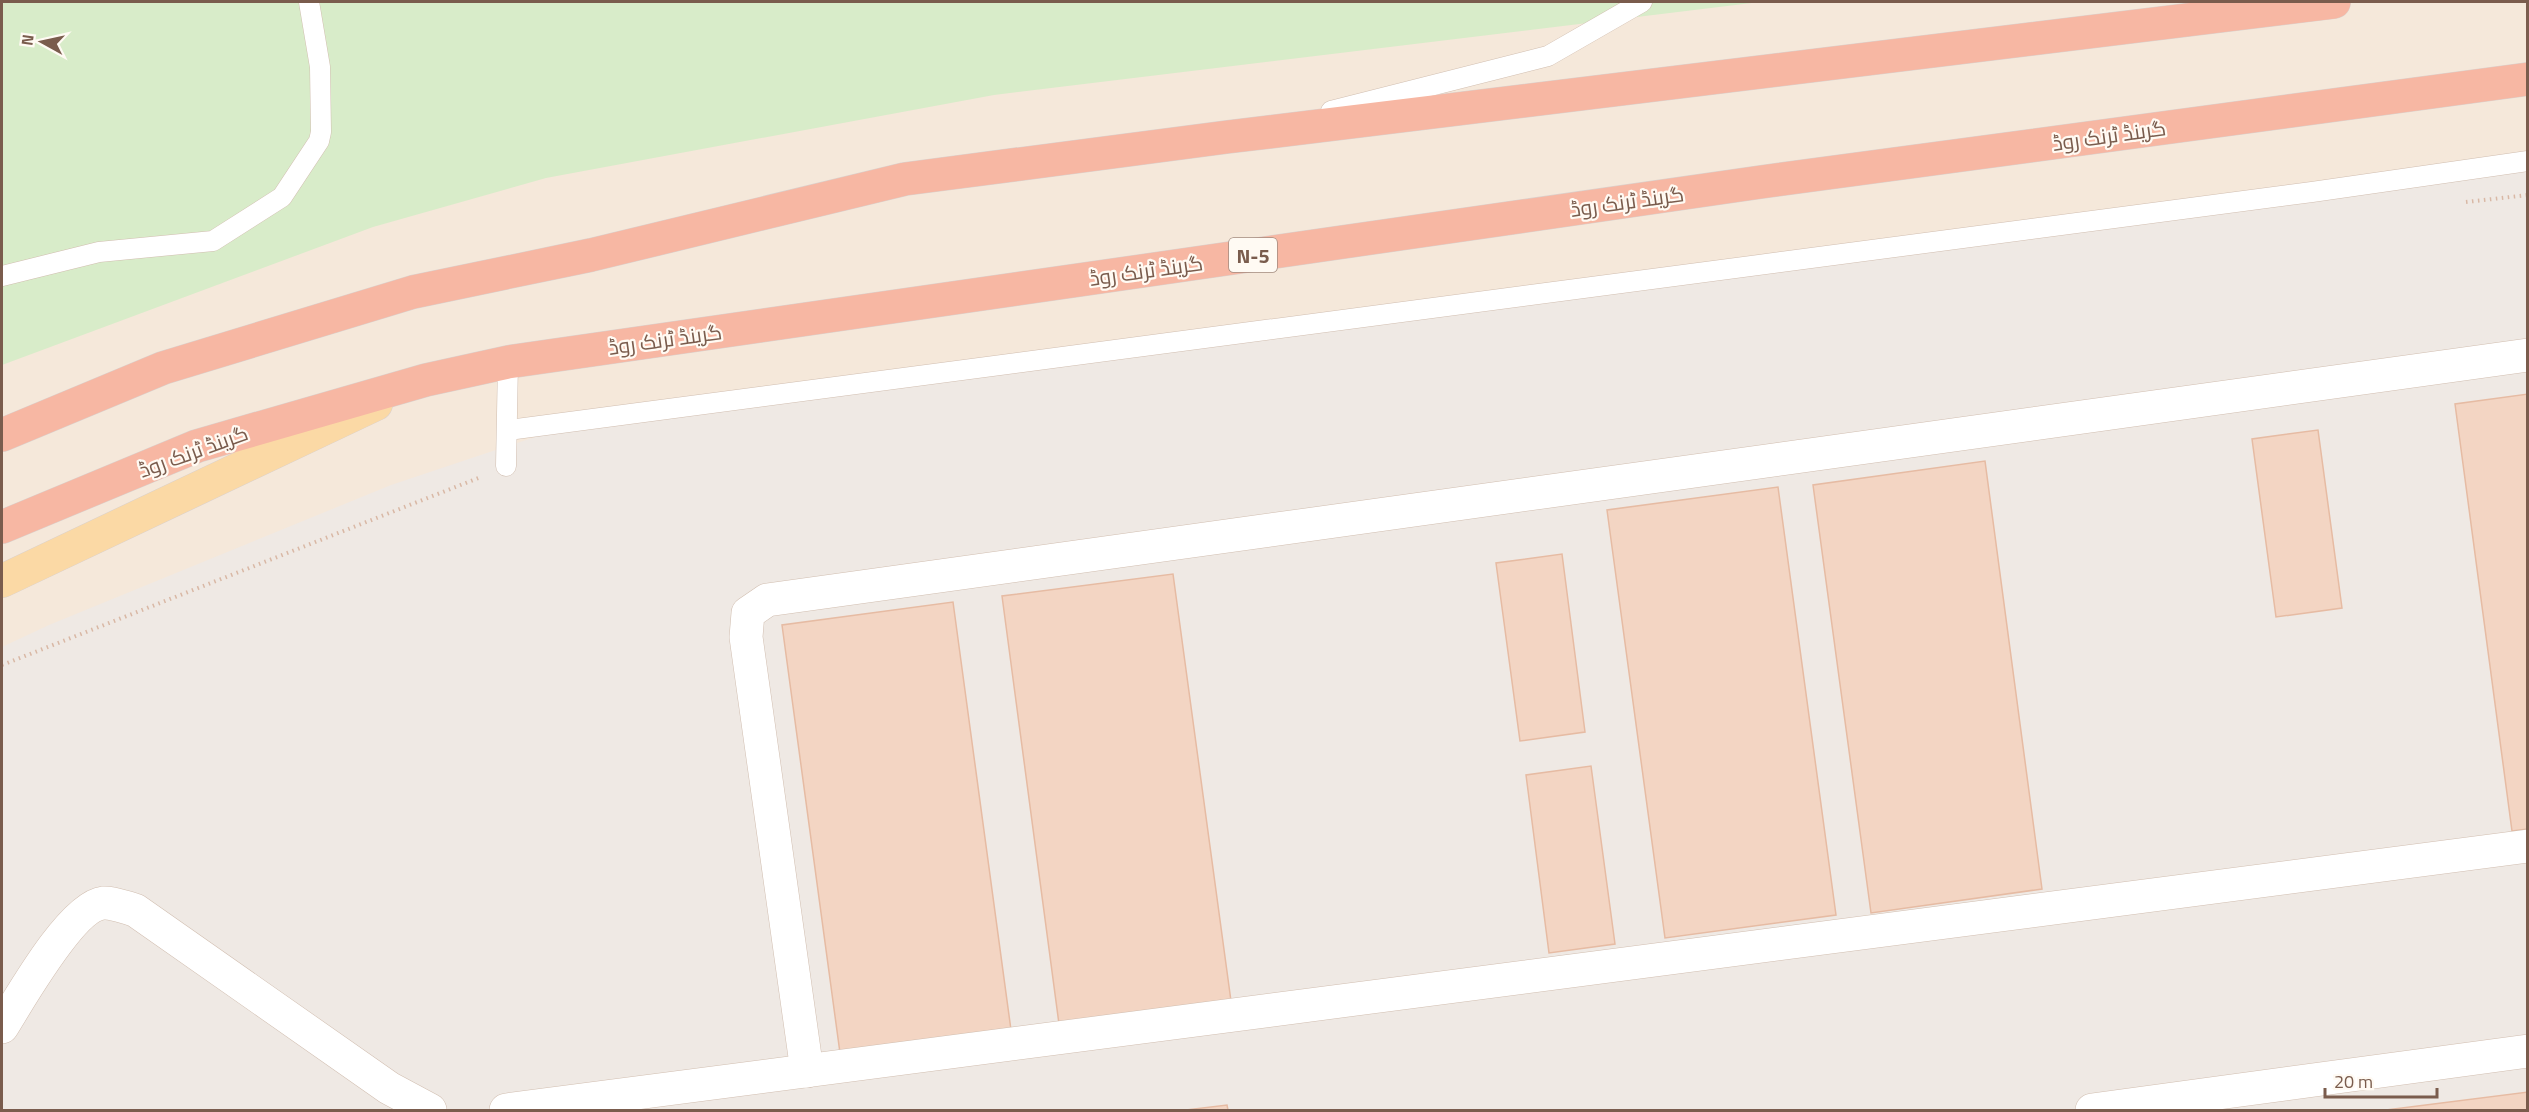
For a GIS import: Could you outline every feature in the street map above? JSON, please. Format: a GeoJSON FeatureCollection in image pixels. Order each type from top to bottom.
{"type":"FeatureCollection","features":[{"type":"Feature","properties":{"kind":"highway"},"geometry":{"type":"LineString","coordinates":[[2,435],[163,368],[413,292],[591,255],[905,179],[1227,137],[2334,2]]}},
{"type":"Feature","properties":{"kind":"highway","name":"گرینڈ ٹرنک روڈ"},"geometry":{"type":"LineString","coordinates":[[2,527],[197,446],[426,380],[508,362],[1749,184],[2528,79]]}},
{"type":"Feature","properties":{"kind":"main road"},"geometry":{"type":"LineString","coordinates":[[2,581],[426,380]]}},
{"type":"Feature","properties":{"kind":"street"},"geometry":{"type":"LineString","coordinates":[[807,1071],[746,637],[748,613],[767,600],[2528,355]]}},
{"type":"Feature","properties":{"kind":"street"},"geometry":{"type":"LineString","coordinates":[[506,1110],[2528,846]]}},
{"type":"Feature","properties":{"kind":"street"},"geometry":{"type":"LineString","coordinates":[[2,1028],[63,934],[91,908],[104,903],[135,910],[389,1088],[430,1110]]}},
{"type":"Feature","properties":{"kind":"street"},"geometry":{"type":"LineString","coordinates":[[2092,1110],[2161,1106],[2528,1051]]}},
{"type":"Feature","properties":{"kind":"lane"},"geometry":{"type":"LineString","coordinates":[[2,276],[99,252],[213,241],[282,197],[319,141],[321,132],[320,67],[309,2]]}},
{"type":"Feature","properties":{"kind":"lane"},"geometry":{"type":"LineString","coordinates":[[1227,137],[1548,56],[1642,2]]}},
{"type":"Feature","properties":{"kind":"lane"},"geometry":{"type":"LineString","coordinates":[[508,430],[2301,193],[2528,160]]}},
{"type":"Feature","properties":{"kind":"lane"},"geometry":{"type":"LineString","coordinates":[[506,466],[508,362]]}},
{"type":"Feature","properties":{"kind":"path"},"geometry":{"type":"LineString","coordinates":[[2459,203],[2528,195]]}},
{"type":"Feature","properties":{"kind":"path"},"geometry":{"type":"LineString","coordinates":[[2,665],[506,466]]}},
{"type":"Feature","properties":{"kind":"shaded area"},"geometry":{"type":"Polygon","coordinates":[[[2,2],[2527,2],[2527,1110],[2,1110],[2,2]]]}},
{"type":"Feature","properties":{"kind":"shaded area"},"geometry":{"type":"Polygon","coordinates":[[[2527,164],[2527,1110],[2,1110],[2,647],[49,625],[391,485],[583,421],[2527,164]]]}},
{"type":"Feature","properties":{"kind":"green space"},"geometry":{"type":"Polygon","coordinates":[[[2,2],[1760,2],[994,95],[546,178],[373,227],[2,365],[2,2]]]}},
{"type":"Feature","properties":{"kind":"building"},"geometry":{"type":"Polygon","coordinates":[[[2528,394],[2528,829],[2512,831],[2455,404],[2528,394]]]}},
{"type":"Feature","properties":{"kind":"building"},"geometry":{"type":"Polygon","coordinates":[[[2318,430],[2342,608],[2276,617],[2252,439],[2318,430]]]}},
{"type":"Feature","properties":{"kind":"building"},"geometry":{"type":"Polygon","coordinates":[[[1985,461],[2042,889],[1871,913],[1813,485],[1985,461]]]}},
{"type":"Feature","properties":{"kind":"building"},"geometry":{"type":"Polygon","coordinates":[[[1778,487],[1836,915],[1665,938],[1607,510],[1778,487]]]}},
{"type":"Feature","properties":{"kind":"building"},"geometry":{"type":"Polygon","coordinates":[[[1562,554],[1585,732],[1520,741],[1496,563],[1562,554]]]}},
{"type":"Feature","properties":{"kind":"building"},"geometry":{"type":"Polygon","coordinates":[[[1173,574],[1231,1001],[1059,1024],[1002,596],[1173,574]]]}},
{"type":"Feature","properties":{"kind":"building"},"geometry":{"type":"Polygon","coordinates":[[[953,602],[1011,1030],[840,1053],[782,625],[953,602]]]}},
{"type":"Feature","properties":{"kind":"building"},"geometry":{"type":"Polygon","coordinates":[[[1591,766],[1615,944],[1549,953],[1526,775],[1591,766]]]}},
{"type":"Feature","properties":{"kind":"building"},"geometry":{"type":"Polygon","coordinates":[[[2528,1092],[2528,1110],[2386,1110],[2528,1092]]]}},
{"type":"Feature","properties":{"kind":"building"},"geometry":{"type":"Polygon","coordinates":[[[1227,1105],[1228,1110],[1186,1110],[1227,1105]]]}}]}
